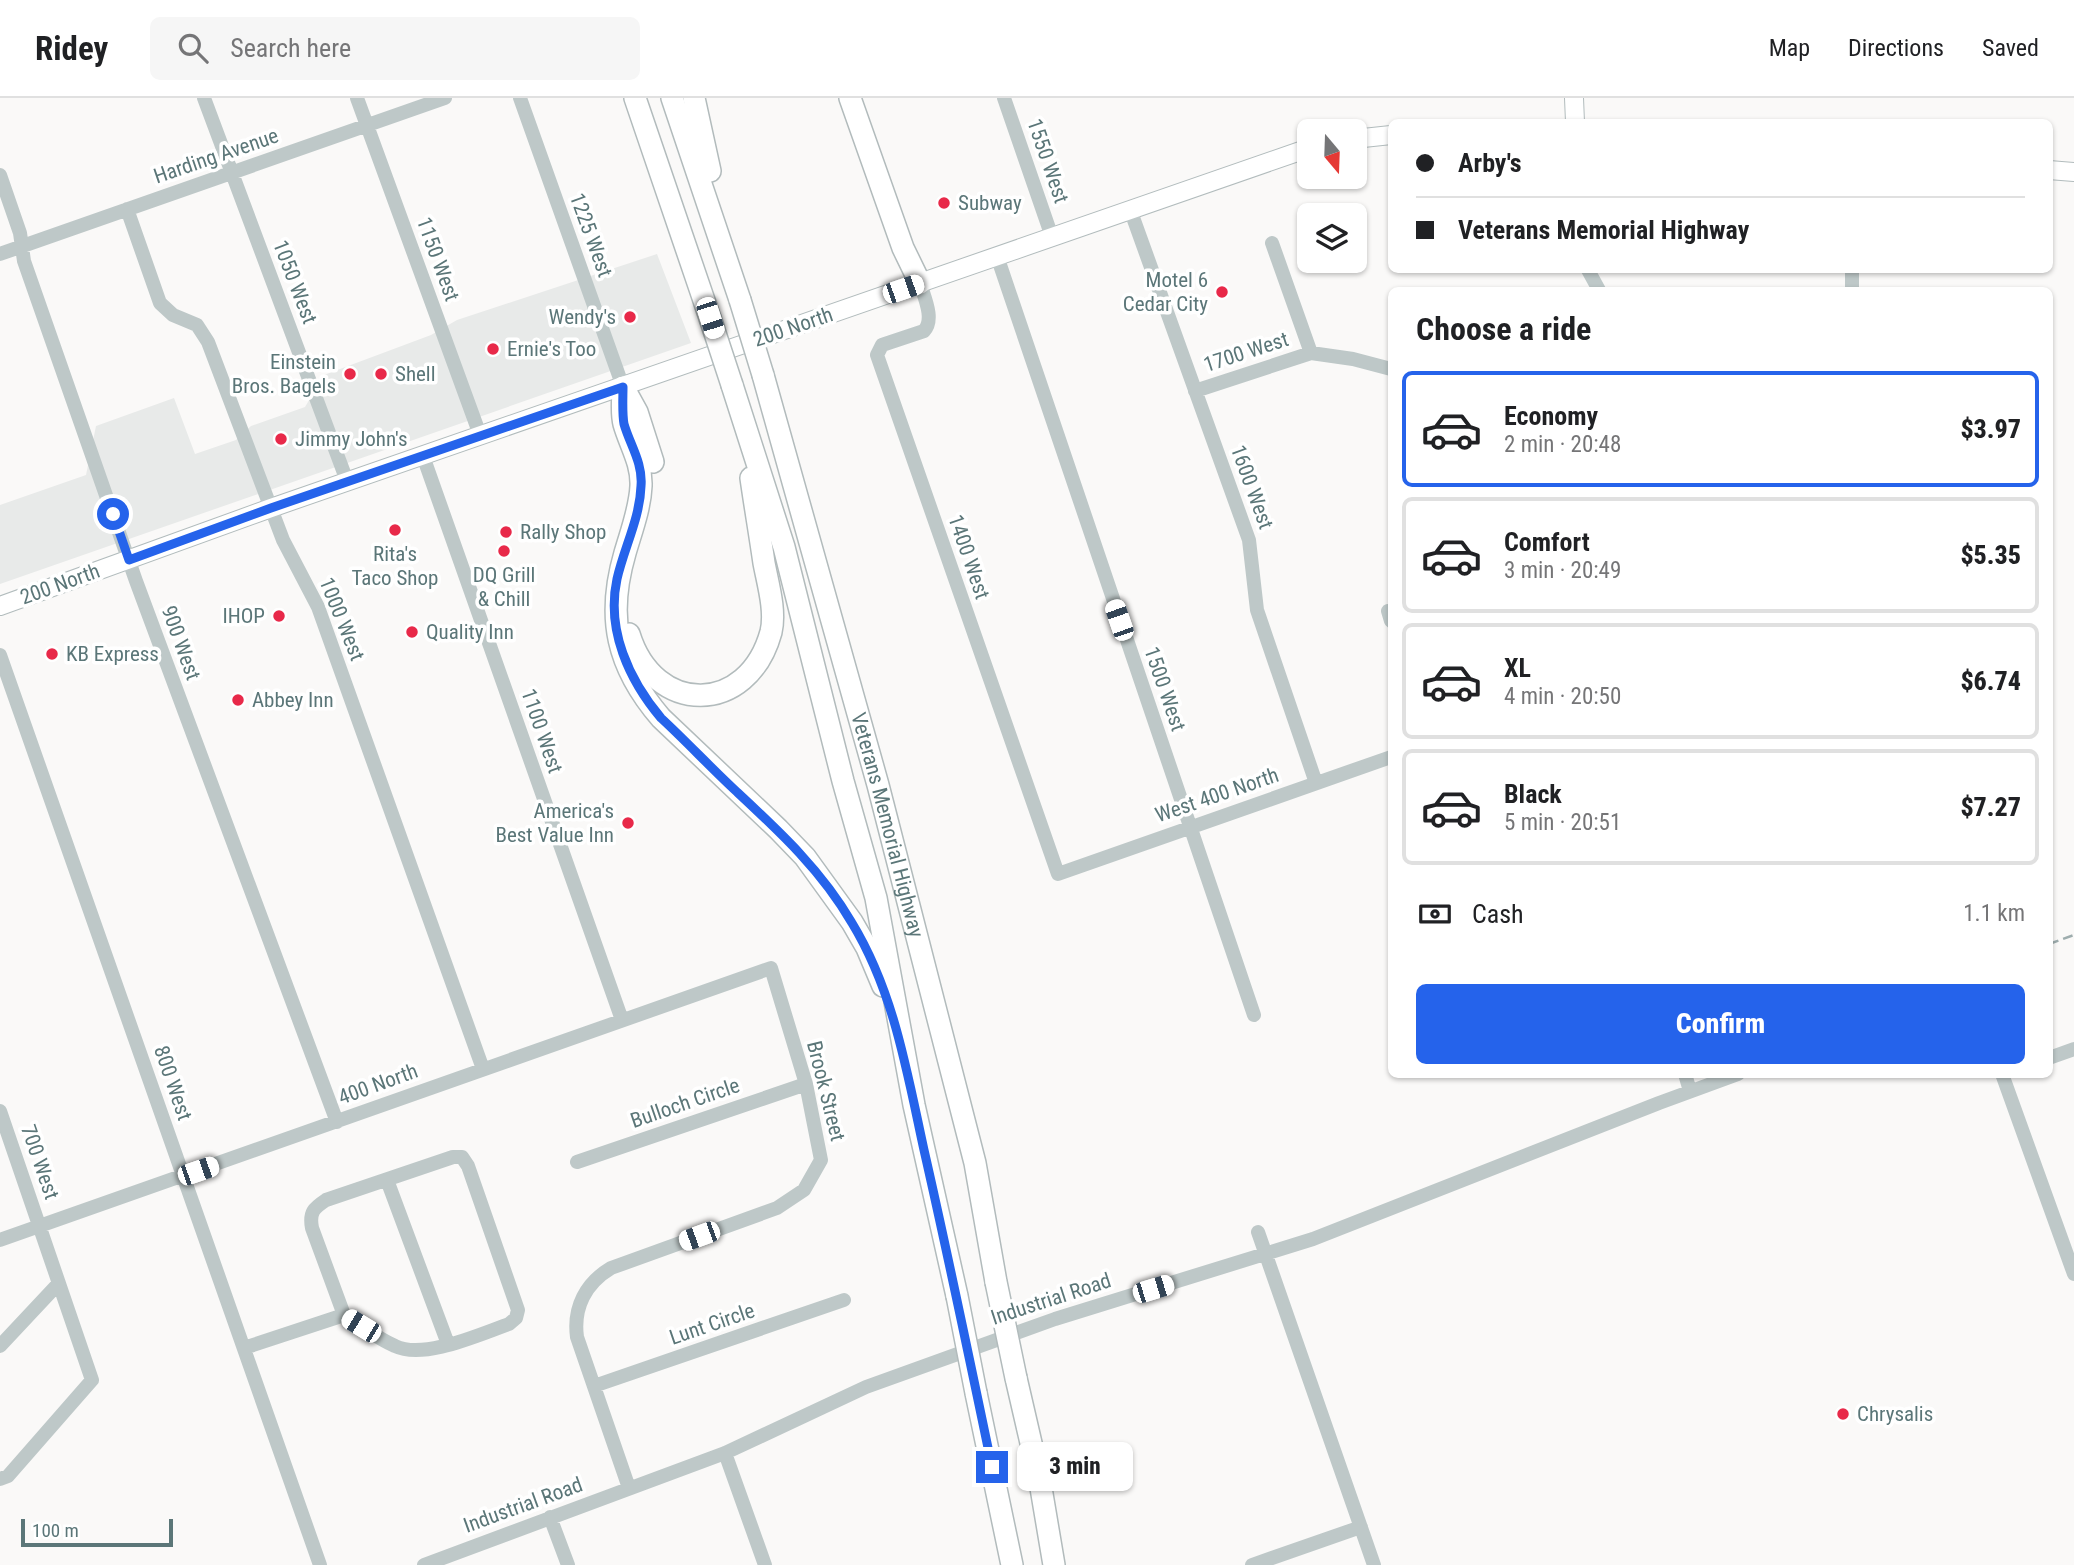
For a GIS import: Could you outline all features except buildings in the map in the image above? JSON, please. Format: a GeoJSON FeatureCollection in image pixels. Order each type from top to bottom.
{"type":"FeatureCollection","features":[{"type":"Feature","properties":{"kind":"highway","name":"Veterans Memorial Highway"},"geometry":{"type":"LineString","coordinates":[[635,98],[784,547],[876,898],[914,1105],[957,1296],[1012,1565]]}},
{"type":"Feature","properties":{"kind":"highway","name":"Veterans Memorial Highway"},"geometry":{"type":"LineString","coordinates":[[672,98],[731,268],[881,798],[975,1163],[996,1282],[1040,1482],[1054,1565]]}},
{"type":"Feature","properties":{"kind":"highway"},"geometry":{"type":"LineString","coordinates":[[694,98],[731,268]]}},
{"type":"Feature","properties":{"kind":"highway"},"geometry":{"type":"LineString","coordinates":[[850,98],[902,248],[920,283]]}},
{"type":"Feature","properties":{"kind":"highway"},"geometry":{"type":"LineString","coordinates":[[863,98],[916,243],[920,283]]}},
{"type":"Feature","properties":{"kind":"highway"},"geometry":{"type":"LineString","coordinates":[[623,387],[637,412],[654,471],[652,505],[626,593],[629,635],[635,652],[654,678],[684,693],[713,694],[729,690],[744,679],[762,654],[772,629],[772,606],[741,415]]}},
{"type":"Feature","properties":{"kind":"highway"},"geometry":{"type":"LineString","coordinates":[[623,387],[624,423],[642,475],[639,504],[617,582],[615,616],[627,669],[646,701],[661,718],[805,857],[852,922],[879,975],[891,1009],[914,1105]]}},
{"type":"Feature","properties":{"kind":"main road"},"geometry":{"type":"LineString","coordinates":[[1574,98],[1575,119]]}},
{"type":"Feature","properties":{"kind":"main road"},"geometry":{"type":"LineString","coordinates":[[1367,138],[1388,135]]}},
{"type":"Feature","properties":{"kind":"main road","name":"200 North"},"geometry":{"type":"LineString","coordinates":[[0,606],[347,481],[1297,152]]}},
{"type":"Feature","properties":{"kind":"main road"},"geometry":{"type":"LineString","coordinates":[[2053,170],[2074,172]]}},
{"type":"Feature","properties":{"kind":"street","name":"1050 West"},"geometry":{"type":"LineString","coordinates":[[204,98],[347,481]]}},
{"type":"Feature","properties":{"kind":"street","name":"1150 West"},"geometry":{"type":"LineString","coordinates":[[356,98],[480,435]]}},
{"type":"Feature","properties":{"kind":"street","name":"Harding Avenue"},"geometry":{"type":"LineString","coordinates":[[0,254],[445,98]]}},
{"type":"Feature","properties":{"kind":"street","name":"1225 West"},"geometry":{"type":"LineString","coordinates":[[520,98],[623,387]]}},
{"type":"Feature","properties":{"kind":"street","name":"1550 West"},"geometry":{"type":"LineString","coordinates":[[1004,98],[1052,237]]}},
{"type":"Feature","properties":{"kind":"street","name":"900 West"},"geometry":{"type":"LineString","coordinates":[[0,175],[20,233],[24,261],[129,560],[337,1122]]}},
{"type":"Feature","properties":{"kind":"street","name":"1000 West"},"geometry":{"type":"LineString","coordinates":[[127,209],[160,303],[173,315],[197,325],[208,342],[283,540],[317,607],[483,1069]]}},
{"type":"Feature","properties":{"kind":"street","name":"1600 West"},"geometry":{"type":"LineString","coordinates":[[1130,209],[1249,540],[1257,610],[1316,783]]}},
{"type":"Feature","properties":{"kind":"street","name":"1700 West"},"geometry":{"type":"LineString","coordinates":[[1272,243],[1311,353]]}},
{"type":"Feature","properties":{"kind":"street","name":"1500 West"},"geometry":{"type":"LineString","coordinates":[[997,256],[1254,1015]]}},
{"type":"Feature","properties":{"kind":"street","name":"1400 West"},"geometry":{"type":"LineString","coordinates":[[920,283],[930,319],[929,326],[924,331],[882,345],[877,355],[1058,874]]}},
{"type":"Feature","properties":{"kind":"street","name":"1700 West"},"geometry":{"type":"LineString","coordinates":[[1195,391],[1311,353],[1353,359],[1388,368]]}},
{"type":"Feature","properties":{"kind":"street","name":"1100 West"},"geometry":{"type":"LineString","coordinates":[[423,456],[622,1020]]}},
{"type":"Feature","properties":{"kind":"street","name":"800 West"},"geometry":{"type":"LineString","coordinates":[[0,655],[320,1565]]}},
{"type":"Feature","properties":{"kind":"street","name":"West 400 North"},"geometry":{"type":"LineString","coordinates":[[1058,874],[1388,758]]}},
{"type":"Feature","properties":{"kind":"street","name":"400 North"},"geometry":{"type":"LineString","coordinates":[[0,1240],[771,968]]}},
{"type":"Feature","properties":{"kind":"street","name":"Brook Street"},"geometry":{"type":"LineString","coordinates":[[629,1488],[576,1327],[578,1308],[589,1286],[611,1268],[778,1208],[804,1190],[821,1160],[806,1084],[771,968]]}},
{"type":"Feature","properties":{"kind":"street"},"geometry":{"type":"LineString","coordinates":[[2053,1057],[2074,1049]]}},
{"type":"Feature","properties":{"kind":"street"},"geometry":{"type":"LineString","coordinates":[[1686,1078],[1690,1091]]}},
{"type":"Feature","properties":{"kind":"street","name":"Industrial Road"},"geometry":{"type":"LineString","coordinates":[[424,1565],[725,1453],[848,1394],[934,1361],[1055,1319],[1266,1255],[1350,1226],[1727,1078]]}},
{"type":"Feature","properties":{"kind":"street"},"geometry":{"type":"LineString","coordinates":[[2003,1078],[2074,1274]]}},
{"type":"Feature","properties":{"kind":"street","name":"Bulloch Circle"},"geometry":{"type":"LineString","coordinates":[[577,1162],[806,1084]]}},
{"type":"Feature","properties":{"kind":"street","name":"700 West"},"geometry":{"type":"LineString","coordinates":[[0,1111],[92,1380],[8,1476],[0,1479]]}},
{"type":"Feature","properties":{"kind":"street"},"geometry":{"type":"LineString","coordinates":[[453,1157],[462,1157],[468,1166],[518,1310],[516,1318],[509,1324],[419,1351],[397,1348],[344,1315],[312,1228],[310,1217],[313,1209],[326,1200],[453,1157]]}},
{"type":"Feature","properties":{"kind":"street"},"geometry":{"type":"LineString","coordinates":[[387,1180],[448,1344]]}},
{"type":"Feature","properties":{"kind":"street"},"geometry":{"type":"LineString","coordinates":[[1258,1232],[1374,1565]]}},
{"type":"Feature","properties":{"kind":"street"},"geometry":{"type":"LineString","coordinates":[[0,1346],[59,1283]]}},
{"type":"Feature","properties":{"kind":"street","name":"Lunt Circle"},"geometry":{"type":"LineString","coordinates":[[594,1386],[844,1300]]}},
{"type":"Feature","properties":{"kind":"street"},"geometry":{"type":"LineString","coordinates":[[244,1348],[344,1315]]}},
{"type":"Feature","properties":{"kind":"street"},"geometry":{"type":"LineString","coordinates":[[725,1453],[765,1565]]}},
{"type":"Feature","properties":{"kind":"street"},"geometry":{"type":"LineString","coordinates":[[550,1517],[568,1565]]}},
{"type":"Feature","properties":{"kind":"street"},"geometry":{"type":"LineString","coordinates":[[1252,1565],[1361,1527]]}},
{"type":"Feature","properties":{"kind":"shaded area"},"geometry":{"type":"Polygon","coordinates":[[[657,254],[691,343],[0,584],[0,505],[86,475],[96,426],[174,398],[195,454],[236,440],[251,426],[305,407],[324,375],[431,335],[457,320],[657,254]]]}},
{"type":"Feature","properties":{"kind":"railway"},"geometry":{"type":"LineString","coordinates":[[2053,943],[2074,935]]}},
{"type":"Feature","properties":{"kind":"place","name":"Subway"},"geometry":{"type":"Point","coordinates":[944,203]}},
{"type":"Feature","properties":{"kind":"place","name":"Motel 6 Cedar City"},"geometry":{"type":"Point","coordinates":[1222,292]}},
{"type":"Feature","properties":{"kind":"place","name":"Wendy's"},"geometry":{"type":"Point","coordinates":[630,317]}},
{"type":"Feature","properties":{"kind":"place","name":"Ernie's Too"},"geometry":{"type":"Point","coordinates":[493,349]}},
{"type":"Feature","properties":{"kind":"place","name":"Einstein Bros. Bagels"},"geometry":{"type":"Point","coordinates":[350,374]}},
{"type":"Feature","properties":{"kind":"place","name":"Shell"},"geometry":{"type":"Point","coordinates":[381,374]}},
{"type":"Feature","properties":{"kind":"place","name":"Jimmy John's"},"geometry":{"type":"Point","coordinates":[281,439]}},
{"type":"Feature","properties":{"kind":"place","name":"Rita's Taco Shop"},"geometry":{"type":"Point","coordinates":[395,530]}},
{"type":"Feature","properties":{"kind":"place","name":"Rally Shop"},"geometry":{"type":"Point","coordinates":[506,532]}},
{"type":"Feature","properties":{"kind":"place","name":"DQ Grill & Chill"},"geometry":{"type":"Point","coordinates":[504,551]}},
{"type":"Feature","properties":{"kind":"place","name":"IHOP"},"geometry":{"type":"Point","coordinates":[279,616]}},
{"type":"Feature","properties":{"kind":"place","name":"Quality Inn"},"geometry":{"type":"Point","coordinates":[412,632]}},
{"type":"Feature","properties":{"kind":"place","name":"KB Express"},"geometry":{"type":"Point","coordinates":[52,654]}},
{"type":"Feature","properties":{"kind":"place","name":"Abbey Inn"},"geometry":{"type":"Point","coordinates":[238,700]}},
{"type":"Feature","properties":{"kind":"place","name":"America's Best Value Inn"},"geometry":{"type":"Point","coordinates":[628,823]}},
{"type":"Feature","properties":{"kind":"place","name":"Chrysalis"},"geometry":{"type":"Point","coordinates":[1843,1414]}},
{"type":"Feature","properties":{"kind":"route"},"geometry":{"type":"LineString","coordinates":[[113,514],[129,560],[271,508],[623,387],[624,423],[642,475],[639,504],[617,582],[615,616],[627,669],[646,701],[661,718],[805,857],[852,922],[879,975],[895,1020],[905,1063],[992,1467]]}}]}
